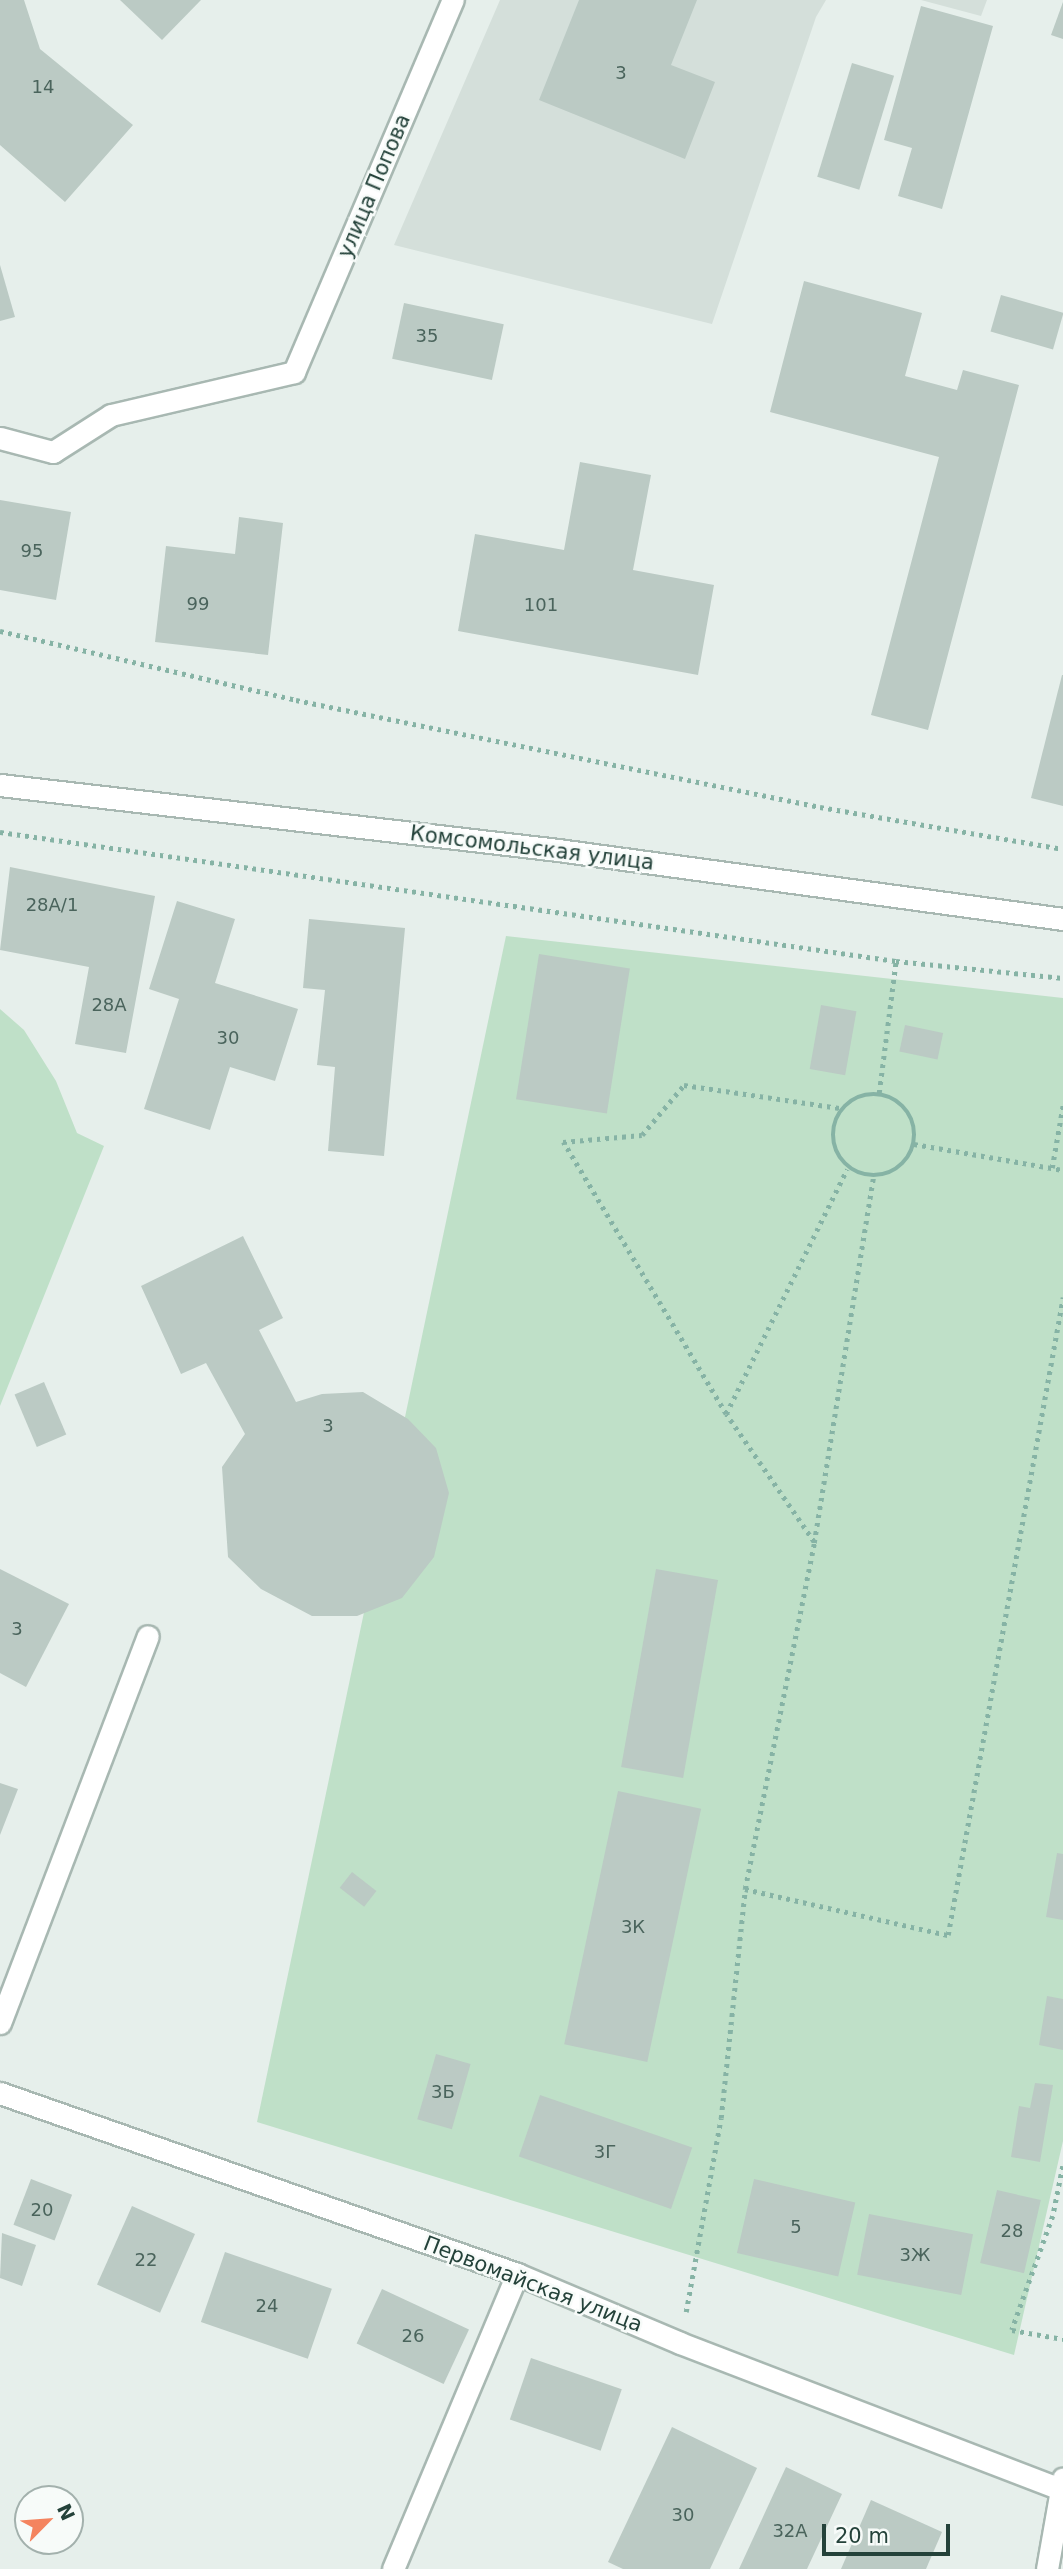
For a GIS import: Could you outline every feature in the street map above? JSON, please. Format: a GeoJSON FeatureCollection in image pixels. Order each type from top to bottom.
{"type":"FeatureCollection","features":[{"type":"Feature","properties":{"kind":"street","name":"улица Попова"},"geometry":{"type":"LineString","coordinates":[[0,438],[53,452],[111,415],[294,372],[453,0]]}},
{"type":"Feature","properties":{"kind":"street","name":"Комсомольская улица"},"geometry":{"type":"LineString","coordinates":[[0,785],[558,850],[1063,919]]}},
{"type":"Feature","properties":{"kind":"street"},"geometry":{"type":"LineString","coordinates":[[0,2023],[148,1636]]}},
{"type":"Feature","properties":{"kind":"street","name":"Первомайская улица"},"geometry":{"type":"LineString","coordinates":[[0,2093],[517,2274],[680,2343],[1062,2483]]}},
{"type":"Feature","properties":{"kind":"street"},"geometry":{"type":"LineString","coordinates":[[393,2569],[517,2274]]}},
{"type":"Feature","properties":{"kind":"street"},"geometry":{"type":"LineString","coordinates":[[1047,2569],[1062,2483]]}},
{"type":"Feature","properties":{"kind":"path"},"geometry":{"type":"LineString","coordinates":[[0,631],[296,700],[820,807],[1063,849]]}},
{"type":"Feature","properties":{"kind":"path"},"geometry":{"type":"LineString","coordinates":[[0,832],[896,961],[1063,978]]}},
{"type":"Feature","properties":{"kind":"path"},"geometry":{"type":"LineString","coordinates":[[879,1093],[896,961]]}},
{"type":"Feature","properties":{"kind":"path"},"geometry":{"type":"LineString","coordinates":[[814,1543],[726,1414],[563,1142],[642,1135],[684,1085],[839,1108],[857,1096],[879,1093],[900,1102],[913,1121],[914,1144],[906,1161],[892,1173],[873,1178],[847,1169],[833,1151],[839,1108]]}},
{"type":"Feature","properties":{"kind":"path"},"geometry":{"type":"LineString","coordinates":[[1052,1168],[1063,1105]]}},
{"type":"Feature","properties":{"kind":"path"},"geometry":{"type":"LineString","coordinates":[[914,1144],[1063,1170]]}},
{"type":"Feature","properties":{"kind":"path"},"geometry":{"type":"LineString","coordinates":[[726,1414],[847,1169]]}},
{"type":"Feature","properties":{"kind":"path"},"geometry":{"type":"LineString","coordinates":[[680,2343],[721,2118],[745,1889],[814,1543],[873,1178]]}},
{"type":"Feature","properties":{"kind":"path"},"geometry":{"type":"LineString","coordinates":[[745,1889],[948,1935],[1063,1297]]}},
{"type":"Feature","properties":{"kind":"path"},"geometry":{"type":"LineString","coordinates":[[1063,2166],[1053,2216],[1012,2330],[1063,2339]]}},
{"type":"Feature","properties":{"kind":"shaded area"},"geometry":{"type":"Polygon","coordinates":[[[500,0],[826,0],[816,17],[712,324],[394,245],[500,0]]]}},
{"type":"Feature","properties":{"kind":"shaded area"},"geometry":{"type":"Polygon","coordinates":[[[921,0],[987,0],[981,16],[921,0]]]}},
{"type":"Feature","properties":{"kind":"green space"},"geometry":{"type":"Polygon","coordinates":[[[506,936],[1063,998],[1063,2141],[1014,2355],[257,2122],[506,936]]]}},
{"type":"Feature","properties":{"kind":"green space"},"geometry":{"type":"Polygon","coordinates":[[[0,1009],[24,1030],[56,1081],[77,1133],[104,1146],[0,1406],[0,1009]]]}},
{"type":"Feature","properties":{"kind":"building"},"geometry":{"type":"Polygon","coordinates":[[[0,0],[24,0],[40,49],[133,125],[65,202],[0,145],[0,0]]]}},
{"type":"Feature","properties":{"kind":"building"},"geometry":{"type":"Polygon","coordinates":[[[120,0],[201,0],[162,40],[120,0]]]}},
{"type":"Feature","properties":{"kind":"building"},"geometry":{"type":"Polygon","coordinates":[[[579,0],[697,0],[671,65],[715,82],[685,159],[539,100],[579,0]]]}},
{"type":"Feature","properties":{"kind":"building"},"geometry":{"type":"Polygon","coordinates":[[[1063,2],[1063,39],[1051,35],[1063,2]]]}},
{"type":"Feature","properties":{"kind":"building"},"geometry":{"type":"Polygon","coordinates":[[[921,6],[993,26],[942,209],[898,196],[912,148],[884,140],[921,6]]]}},
{"type":"Feature","properties":{"kind":"building"},"geometry":{"type":"Polygon","coordinates":[[[852,63],[894,76],[859,190],[817,177],[852,63]]]}},
{"type":"Feature","properties":{"kind":"building"},"geometry":{"type":"Polygon","coordinates":[[[0,265],[15,317],[0,321],[0,265]]]}},
{"type":"Feature","properties":{"kind":"building"},"geometry":{"type":"Polygon","coordinates":[[[804,281],[922,313],[905,376],[957,390],[963,370],[1019,385],[928,730],[871,715],[939,457],[770,412],[804,281]]]}},
{"type":"Feature","properties":{"kind":"building"},"geometry":{"type":"Polygon","coordinates":[[[1001,295],[1063,313],[1053,349],[991,332],[1001,295]]]}},
{"type":"Feature","properties":{"kind":"building"},"geometry":{"type":"Polygon","coordinates":[[[404,303],[504,324],[492,380],[392,359],[404,303]]]}},
{"type":"Feature","properties":{"kind":"building"},"geometry":{"type":"Polygon","coordinates":[[[580,462],[651,475],[633,570],[714,585],[698,675],[458,631],[475,534],[564,550],[580,462]]]}},
{"type":"Feature","properties":{"kind":"building"},"geometry":{"type":"Polygon","coordinates":[[[0,500],[71,512],[56,600],[0,590],[0,500]]]}},
{"type":"Feature","properties":{"kind":"building"},"geometry":{"type":"Polygon","coordinates":[[[239,517],[283,523],[268,655],[155,642],[166,546],[235,554],[239,517]]]}},
{"type":"Feature","properties":{"kind":"building"},"geometry":{"type":"Polygon","coordinates":[[[1063,675],[1063,806],[1031,798],[1063,675]]]}},
{"type":"Feature","properties":{"kind":"building"},"geometry":{"type":"Polygon","coordinates":[[[10,867],[155,896],[126,1053],[75,1044],[89,967],[0,950],[10,867]]]}},
{"type":"Feature","properties":{"kind":"building"},"geometry":{"type":"Polygon","coordinates":[[[177,901],[235,919],[215,983],[298,1009],[275,1081],[230,1067],[210,1130],[144,1109],[179,999],[149,989],[177,901]]]}},
{"type":"Feature","properties":{"kind":"building"},"geometry":{"type":"Polygon","coordinates":[[[309,919],[405,928],[384,1156],[328,1151],[335,1067],[317,1065],[325,990],[303,988],[309,919]]]}},
{"type":"Feature","properties":{"kind":"building"},"geometry":{"type":"Polygon","coordinates":[[[539,954],[630,968],[607,1114],[516,1099],[539,954]]]}},
{"type":"Feature","properties":{"kind":"building"},"geometry":{"type":"Polygon","coordinates":[[[821,1005],[856,1011],[845,1075],[810,1069],[821,1005]]]}},
{"type":"Feature","properties":{"kind":"building"},"geometry":{"type":"Polygon","coordinates":[[[905,1025],[943,1033],[938,1060],[899,1051],[905,1025]]]}},
{"type":"Feature","properties":{"kind":"building"},"geometry":{"type":"Polygon","coordinates":[[[243,1236],[283,1318],[259,1330],[296,1402],[322,1394],[363,1392],[408,1419],[436,1448],[449,1493],[434,1557],[402,1598],[357,1616],[312,1616],[261,1589],[228,1557],[222,1467],[245,1434],[206,1363],[181,1374],[141,1286],[243,1236]]]}},
{"type":"Feature","properties":{"kind":"building"},"geometry":{"type":"Polygon","coordinates":[[[44,1382],[66,1434],[37,1447],[15,1395],[44,1382]]]}},
{"type":"Feature","properties":{"kind":"building"},"geometry":{"type":"Polygon","coordinates":[[[0,1569],[69,1604],[26,1687],[0,1673],[0,1569]]]}},
{"type":"Feature","properties":{"kind":"building"},"geometry":{"type":"Polygon","coordinates":[[[656,1569],[718,1580],[683,1778],[621,1767],[656,1569]]]}},
{"type":"Feature","properties":{"kind":"building"},"geometry":{"type":"Polygon","coordinates":[[[0,1783],[18,1789],[0,1835],[0,1783]]]}},
{"type":"Feature","properties":{"kind":"building"},"geometry":{"type":"Polygon","coordinates":[[[618,1791],[701,1809],[647,2062],[564,2044],[618,1791]]]}},
{"type":"Feature","properties":{"kind":"building"},"geometry":{"type":"Polygon","coordinates":[[[1057,1853],[1063,1854],[1063,1920],[1046,1917],[1057,1853]]]}},
{"type":"Feature","properties":{"kind":"building"},"geometry":{"type":"Polygon","coordinates":[[[352,1872],[376,1891],[364,1907],[340,1888],[352,1872]]]}},
{"type":"Feature","properties":{"kind":"building"},"geometry":{"type":"Polygon","coordinates":[[[1047,1996],[1063,1999],[1063,2050],[1039,2045],[1047,1996]]]}},
{"type":"Feature","properties":{"kind":"building"},"geometry":{"type":"Polygon","coordinates":[[[436,2054],[471,2064],[452,2129],[417,2119],[436,2054]]]}},
{"type":"Feature","properties":{"kind":"building"},"geometry":{"type":"Polygon","coordinates":[[[1035,2083],[1053,2085],[1040,2162],[1011,2157],[1019,2106],[1030,2108],[1035,2083]]]}},
{"type":"Feature","properties":{"kind":"building"},"geometry":{"type":"Polygon","coordinates":[[[540,2095],[692,2147],[671,2209],[519,2156],[540,2095]]]}},
{"type":"Feature","properties":{"kind":"building"},"geometry":{"type":"Polygon","coordinates":[[[31,2179],[72,2195],[55,2241],[13,2225],[31,2179]]]}},
{"type":"Feature","properties":{"kind":"building"},"geometry":{"type":"Polygon","coordinates":[[[754,2179],[855,2202],[838,2276],[737,2253],[754,2179]]]}},
{"type":"Feature","properties":{"kind":"building"},"geometry":{"type":"Polygon","coordinates":[[[997,2190],[1041,2200],[1024,2273],[980,2263],[997,2190]]]}},
{"type":"Feature","properties":{"kind":"building"},"geometry":{"type":"Polygon","coordinates":[[[132,2206],[195,2234],[160,2313],[97,2285],[132,2206]]]}},
{"type":"Feature","properties":{"kind":"building"},"geometry":{"type":"Polygon","coordinates":[[[869,2214],[973,2234],[961,2295],[857,2275],[869,2214]]]}},
{"type":"Feature","properties":{"kind":"building"},"geometry":{"type":"Polygon","coordinates":[[[2,2233],[36,2245],[22,2286],[0,2278],[2,2233]]]}},
{"type":"Feature","properties":{"kind":"building"},"geometry":{"type":"Polygon","coordinates":[[[225,2252],[332,2289],[308,2359],[201,2322],[225,2252]]]}},
{"type":"Feature","properties":{"kind":"building"},"geometry":{"type":"Polygon","coordinates":[[[382,2289],[469,2330],[444,2384],[357,2343],[382,2289]]]}},
{"type":"Feature","properties":{"kind":"building"},"geometry":{"type":"Polygon","coordinates":[[[531,2358],[622,2389],[601,2451],[510,2419],[531,2358]]]}},
{"type":"Feature","properties":{"kind":"building"},"geometry":{"type":"Polygon","coordinates":[[[672,2427],[757,2468],[710,2569],[623,2569],[608,2562],[672,2427]]]}},
{"type":"Feature","properties":{"kind":"building"},"geometry":{"type":"Polygon","coordinates":[[[786,2467],[842,2494],[807,2569],[739,2569],[786,2467]]]}},
{"type":"Feature","properties":{"kind":"building"},"geometry":{"type":"Polygon","coordinates":[[[871,2500],[942,2532],[926,2569],[841,2569],[871,2500]]]}}]}
